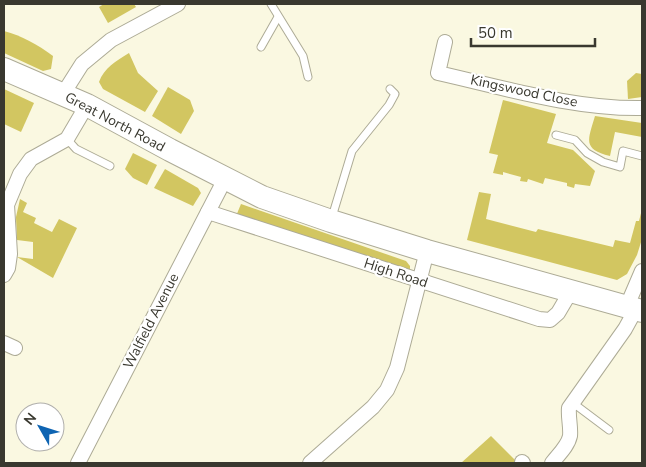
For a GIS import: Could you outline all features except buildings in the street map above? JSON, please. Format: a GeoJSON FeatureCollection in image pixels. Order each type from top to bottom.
{"type":"FeatureCollection","features":[{"type":"Feature","properties":{"kind":"main road","name":"Great North Road"},"geometry":{"type":"LineString","coordinates":[[4,69],[87,105],[224,179]]}},
{"type":"Feature","properties":{"kind":"main road"},"geometry":{"type":"LineString","coordinates":[[224,179],[262,197],[331,221],[427,251],[635,309]]}},
{"type":"Feature","properties":{"kind":"street"},"geometry":{"type":"LineString","coordinates":[[63,94],[82,64],[111,40],[178,4]]}},
{"type":"Feature","properties":{"kind":"street","name":"Kingswood Close"},"geometry":{"type":"LineString","coordinates":[[445,42],[438,73],[581,104],[642,108]]}},
{"type":"Feature","properties":{"kind":"street"},"geometry":{"type":"LineString","coordinates":[[4,276],[8,268],[10,254],[7,205],[20,174],[31,159],[67,139],[87,105]]}},
{"type":"Feature","properties":{"kind":"street","name":"Walfield Avenue"},"geometry":{"type":"LineString","coordinates":[[78,463],[224,179]]}},
{"type":"Feature","properties":{"kind":"street","name":"High Road"},"geometry":{"type":"LineString","coordinates":[[208,212],[540,319],[550,320],[558,312],[571,291]]}},
{"type":"Feature","properties":{"kind":"street"},"geometry":{"type":"LineString","coordinates":[[310,463],[373,407],[387,390],[397,368],[427,251]]}},
{"type":"Feature","properties":{"kind":"street"},"geometry":{"type":"LineString","coordinates":[[552,463],[568,443],[570,435],[568,418],[570,408],[625,329],[635,309],[642,270]]}},
{"type":"Feature","properties":{"kind":"lane"},"geometry":{"type":"LineString","coordinates":[[271,4],[303,56],[308,76]]}},
{"type":"Feature","properties":{"kind":"lane"},"geometry":{"type":"LineString","coordinates":[[262,47],[278,17]]}},
{"type":"Feature","properties":{"kind":"lane"},"geometry":{"type":"LineString","coordinates":[[331,221],[352,151],[388,105],[394,94],[390,89]]}},
{"type":"Feature","properties":{"kind":"lane"},"geometry":{"type":"LineString","coordinates":[[556,135],[574,140],[587,153],[602,162],[620,166],[622,151],[642,156]]}},
{"type":"Feature","properties":{"kind":"lane"},"geometry":{"type":"LineString","coordinates":[[67,139],[76,149],[110,166]]}},
{"type":"Feature","properties":{"kind":"lane"},"geometry":{"type":"LineString","coordinates":[[573,403],[609,430]]}},
{"type":"Feature","properties":{"kind":"shaded area"},"geometry":{"type":"Polygon","coordinates":[[[104,4],[134,4],[136,7],[108,23],[99,7],[104,4]]]}},
{"type":"Feature","properties":{"kind":"shaded area"},"geometry":{"type":"Polygon","coordinates":[[[4,31],[29,41],[53,56],[51,69],[43,71],[4,53],[4,31]]]}},
{"type":"Feature","properties":{"kind":"shaded area"},"geometry":{"type":"Polygon","coordinates":[[[129,53],[138,73],[158,91],[145,112],[103,89],[99,82],[107,69],[129,53]]]}},
{"type":"Feature","properties":{"kind":"shaded area"},"geometry":{"type":"Polygon","coordinates":[[[636,73],[642,74],[642,97],[628,99],[627,81],[636,73]]]}},
{"type":"Feature","properties":{"kind":"shaded area"},"geometry":{"type":"Polygon","coordinates":[[[168,87],[190,100],[194,111],[181,134],[152,116],[168,87]]]}},
{"type":"Feature","properties":{"kind":"shaded area"},"geometry":{"type":"Polygon","coordinates":[[[4,89],[34,103],[21,132],[4,124],[4,89]]]}},
{"type":"Feature","properties":{"kind":"shaded area"},"geometry":{"type":"Polygon","coordinates":[[[503,100],[556,114],[547,143],[573,150],[595,171],[590,186],[575,184],[574,188],[567,186],[567,183],[545,178],[543,184],[528,179],[527,182],[520,181],[521,177],[503,172],[503,175],[493,173],[498,155],[489,153],[503,100]]]}},
{"type":"Feature","properties":{"kind":"shaded area"},"geometry":{"type":"Polygon","coordinates":[[[595,116],[642,123],[642,137],[615,132],[610,156],[601,153],[591,147],[589,142],[595,116]]]}},
{"type":"Feature","properties":{"kind":"shaded area"},"geometry":{"type":"Polygon","coordinates":[[[133,153],[157,165],[147,185],[133,178],[125,169],[133,153]]]}},
{"type":"Feature","properties":{"kind":"shaded area"},"geometry":{"type":"Polygon","coordinates":[[[165,169],[198,188],[201,193],[193,206],[154,188],[165,169]]]}},
{"type":"Feature","properties":{"kind":"shaded area"},"geometry":{"type":"Polygon","coordinates":[[[479,192],[491,194],[486,219],[536,232],[538,229],[613,247],[615,240],[630,243],[636,221],[639,221],[642,209],[642,239],[637,255],[627,274],[617,280],[467,240],[479,192]]]}},
{"type":"Feature","properties":{"kind":"shaded area"},"geometry":{"type":"Polygon","coordinates":[[[20,199],[27,203],[23,212],[36,218],[34,223],[52,232],[59,219],[77,228],[53,278],[17,257],[33,259],[33,242],[17,240],[16,217],[20,199]]]}},
{"type":"Feature","properties":{"kind":"shaded area"},"geometry":{"type":"Polygon","coordinates":[[[241,204],[406,261],[410,266],[410,273],[236,216],[241,204]]]}},
{"type":"Feature","properties":{"kind":"shaded area"},"geometry":{"type":"Polygon","coordinates":[[[491,436],[518,463],[461,463],[491,436]]]}}]}
